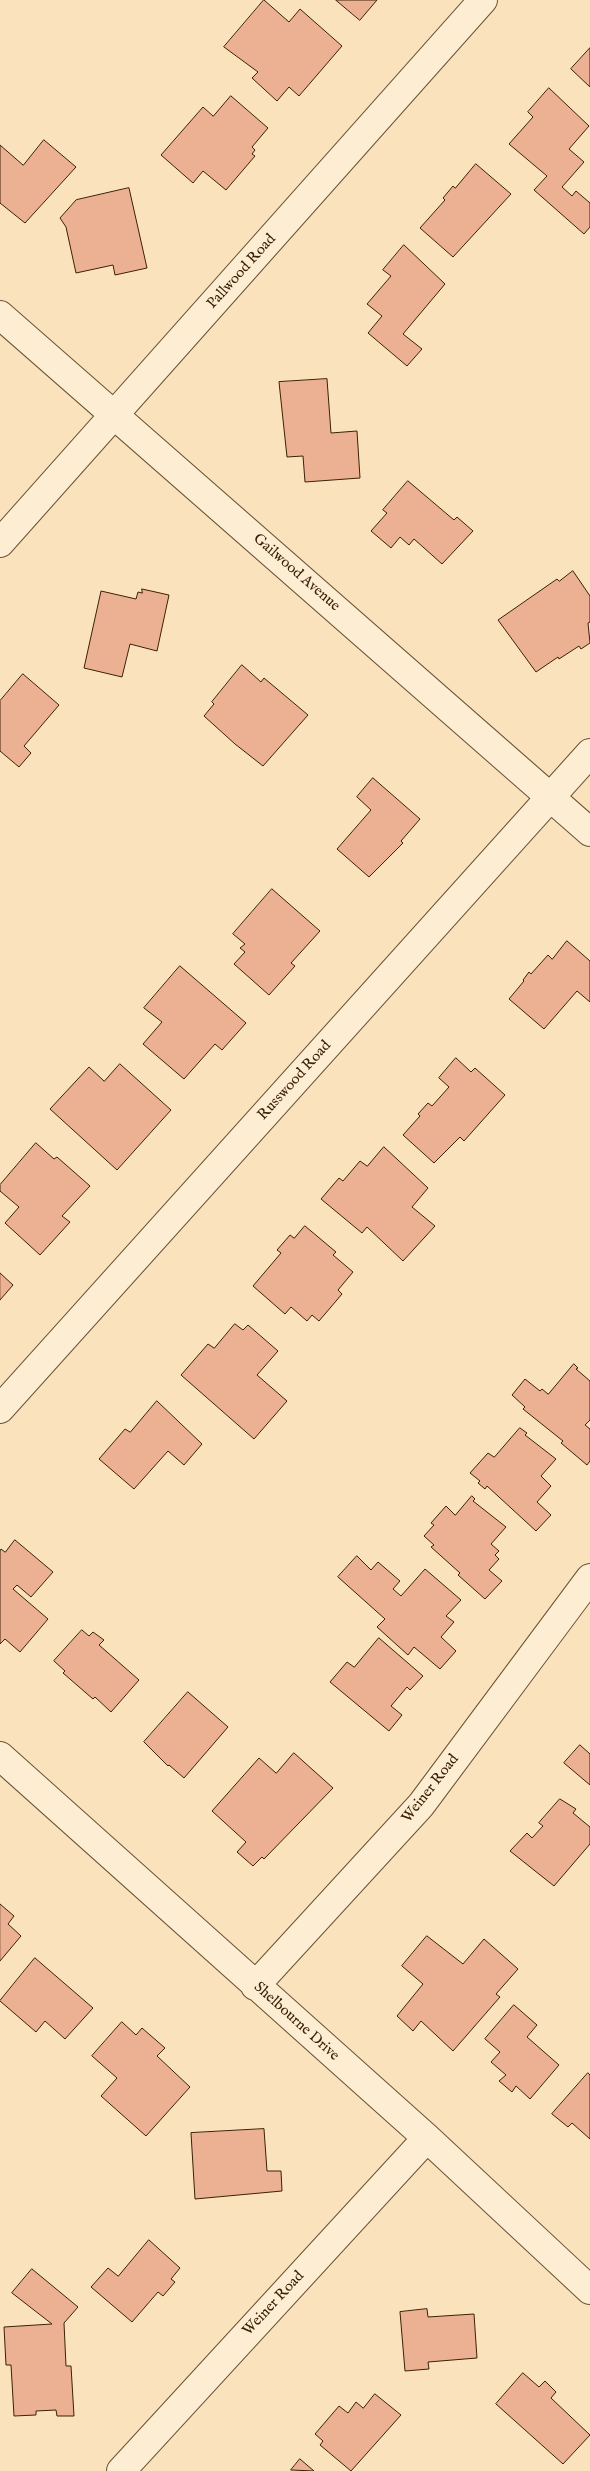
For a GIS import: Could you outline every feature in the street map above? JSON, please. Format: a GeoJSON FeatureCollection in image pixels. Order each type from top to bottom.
{"type":"FeatureCollection","features":[{"type":"Feature","properties":{"kind":"street","name":"Pallwood Road"},"geometry":{"type":"LineString","coordinates":[[0,543],[483,0]]}},
{"type":"Feature","properties":{"kind":"street","name":"Gailwood Avenue"},"geometry":{"type":"LineString","coordinates":[[0,315],[590,832]]}},
{"type":"Feature","properties":{"kind":"street","name":"Russwood Road"},"geometry":{"type":"LineString","coordinates":[[0,1409],[590,753]]}},
{"type":"Feature","properties":{"kind":"street","name":"Weiner Road"},"geometry":{"type":"LineString","coordinates":[[255,1986],[421,1805],[587,1588]]}},
{"type":"Feature","properties":{"kind":"street","name":"Shelbourne Drive"},"geometry":{"type":"LineString","coordinates":[[0,1756],[427,2138],[590,2290]]}},
{"type":"Feature","properties":{"kind":"street","name":"Weiner Road"},"geometry":{"type":"LineString","coordinates":[[121,2471],[427,2138]]}},
{"type":"Feature","properties":{"kind":"building"},"geometry":{"type":"Polygon","coordinates":[[[264,0],[289,22],[300,9],[342,46],[299,96],[289,87],[277,101],[252,78],[258,72],[224,47],[264,0]]]}},
{"type":"Feature","properties":{"kind":"building"},"geometry":{"type":"Polygon","coordinates":[[[336,0],[377,0],[360,20],[336,0]]]}},
{"type":"Feature","properties":{"kind":"building"},"geometry":{"type":"Polygon","coordinates":[[[590,48],[590,87],[571,69],[590,48]]]}},
{"type":"Feature","properties":{"kind":"building"},"geometry":{"type":"Polygon","coordinates":[[[549,88],[589,126],[569,149],[584,162],[562,187],[572,196],[576,191],[590,203],[590,227],[584,234],[534,190],[547,176],[509,144],[533,117],[528,112],[549,88]]]}},
{"type":"Feature","properties":{"kind":"building"},"geometry":{"type":"Polygon","coordinates":[[[231,96],[268,128],[252,147],[255,150],[252,154],[255,156],[226,190],[203,171],[193,183],[161,155],[203,107],[213,116],[231,96]]]}},
{"type":"Feature","properties":{"kind":"building"},"geometry":{"type":"Polygon","coordinates":[[[44,140],[76,167],[25,223],[0,203],[0,145],[23,165],[44,140]]]}},
{"type":"Feature","properties":{"kind":"building"},"geometry":{"type":"Polygon","coordinates":[[[476,164],[511,194],[453,257],[420,228],[445,200],[443,198],[453,186],[455,188],[476,164]]]}},
{"type":"Feature","properties":{"kind":"building"},"geometry":{"type":"Polygon","coordinates":[[[129,188],[147,268],[115,275],[113,265],[76,273],[66,227],[60,218],[76,200],[129,188]]]}},
{"type":"Feature","properties":{"kind":"building"},"geometry":{"type":"Polygon","coordinates":[[[404,245],[445,284],[403,334],[422,349],[407,366],[368,333],[382,316],[367,304],[391,276],[383,270],[404,245]]]}},
{"type":"Feature","properties":{"kind":"building"},"geometry":{"type":"Polygon","coordinates":[[[327,379],[331,433],[357,431],[360,478],[305,482],[303,456],[287,457],[279,382],[327,379]]]}},
{"type":"Feature","properties":{"kind":"building"},"geometry":{"type":"Polygon","coordinates":[[[408,481],[454,520],[457,517],[473,531],[442,564],[414,539],[409,545],[400,537],[391,548],[371,531],[387,513],[383,510],[408,481]]]}},
{"type":"Feature","properties":{"kind":"building"},"geometry":{"type":"Polygon","coordinates":[[[573,571],[590,596],[590,622],[588,623],[590,643],[581,649],[579,646],[559,659],[558,657],[536,672],[498,620],[557,579],[559,581],[573,571]]]}},
{"type":"Feature","properties":{"kind":"building"},"geometry":{"type":"Polygon","coordinates":[[[142,589],[169,595],[157,651],[130,644],[122,677],[84,668],[101,591],[136,599],[138,592],[142,593],[142,589]]]}},
{"type":"Feature","properties":{"kind":"building"},"geometry":{"type":"Polygon","coordinates":[[[242,665],[261,682],[264,678],[308,715],[263,766],[204,716],[214,704],[212,702],[242,665]]]}},
{"type":"Feature","properties":{"kind":"building"},"geometry":{"type":"Polygon","coordinates":[[[23,674],[59,705],[24,746],[31,753],[19,767],[0,751],[0,701],[23,674]]]}},
{"type":"Feature","properties":{"kind":"building"},"geometry":{"type":"Polygon","coordinates":[[[373,778],[420,819],[401,841],[403,843],[369,877],[337,849],[371,810],[357,797],[373,778]]]}},
{"type":"Feature","properties":{"kind":"building"},"geometry":{"type":"Polygon","coordinates":[[[272,889],[320,931],[291,963],[295,966],[269,995],[234,964],[245,952],[240,948],[245,944],[233,934],[272,889]]]}},
{"type":"Feature","properties":{"kind":"building"},"geometry":{"type":"Polygon","coordinates":[[[567,941],[590,961],[590,1002],[577,991],[544,1029],[509,999],[529,972],[531,974],[548,955],[552,959],[567,941]]]}},
{"type":"Feature","properties":{"kind":"building"},"geometry":{"type":"Polygon","coordinates":[[[180,966],[246,1023],[222,1050],[215,1044],[184,1079],[143,1044],[162,1022],[144,1008],[180,966]]]}},
{"type":"Feature","properties":{"kind":"building"},"geometry":{"type":"Polygon","coordinates":[[[456,1058],[471,1072],[475,1068],[505,1095],[464,1141],[460,1137],[434,1163],[403,1135],[420,1116],[418,1114],[428,1103],[432,1106],[449,1087],[439,1078],[456,1058]]]}},
{"type":"Feature","properties":{"kind":"building"},"geometry":{"type":"Polygon","coordinates":[[[120,1064],[171,1110],[117,1170],[50,1109],[89,1067],[104,1081],[120,1064]]]}},
{"type":"Feature","properties":{"kind":"building"},"geometry":{"type":"Polygon","coordinates":[[[36,1143],[54,1159],[57,1157],[90,1186],[62,1216],[70,1222],[40,1255],[5,1223],[19,1207],[0,1191],[0,1185],[36,1143]]]}},
{"type":"Feature","properties":{"kind":"building"},"geometry":{"type":"Polygon","coordinates":[[[384,1147],[428,1188],[412,1207],[435,1226],[403,1261],[367,1227],[362,1233],[321,1199],[339,1178],[343,1181],[360,1161],[367,1166],[384,1147]]]}},
{"type":"Feature","properties":{"kind":"building"},"geometry":{"type":"Polygon","coordinates":[[[305,1226],[336,1252],[333,1255],[353,1272],[338,1290],[342,1294],[319,1321],[312,1315],[307,1321],[291,1307],[285,1314],[253,1286],[281,1253],[277,1250],[290,1235],[294,1238],[305,1226]]]}},
{"type":"Feature","properties":{"kind":"building"},"geometry":{"type":"Polygon","coordinates":[[[0,1273],[13,1285],[0,1300],[0,1273]]]}},
{"type":"Feature","properties":{"kind":"building"},"geometry":{"type":"Polygon","coordinates":[[[235,1324],[243,1330],[248,1325],[278,1351],[257,1375],[287,1401],[254,1439],[181,1375],[208,1344],[214,1348],[235,1324]]]}},
{"type":"Feature","properties":{"kind":"building"},"geometry":{"type":"Polygon","coordinates":[[[574,1364],[578,1368],[576,1369],[590,1381],[590,1420],[585,1425],[590,1429],[590,1461],[587,1465],[561,1443],[563,1441],[523,1409],[525,1407],[512,1395],[525,1379],[540,1391],[542,1389],[548,1394],[574,1364]]]}},
{"type":"Feature","properties":{"kind":"building"},"geometry":{"type":"Polygon","coordinates":[[[157,1401],[202,1444],[184,1465],[168,1451],[134,1489],[99,1459],[125,1429],[130,1432],[157,1401]]]}},
{"type":"Feature","properties":{"kind":"building"},"geometry":{"type":"Polygon","coordinates":[[[520,1428],[527,1433],[525,1435],[556,1459],[541,1476],[551,1486],[537,1502],[551,1515],[536,1531],[487,1486],[485,1489],[478,1483],[480,1481],[470,1473],[488,1453],[494,1457],[520,1428]]]}},
{"type":"Feature","properties":{"kind":"building"},"geometry":{"type":"Polygon","coordinates":[[[472,1496],[475,1499],[473,1501],[506,1527],[491,1544],[499,1551],[495,1555],[499,1559],[489,1570],[502,1581],[485,1599],[458,1575],[460,1573],[431,1547],[434,1545],[424,1536],[434,1525],[431,1523],[446,1506],[455,1515],[472,1496]]]}},
{"type":"Feature","properties":{"kind":"building"},"geometry":{"type":"Polygon","coordinates":[[[15,1540],[53,1572],[31,1597],[17,1585],[13,1589],[48,1619],[20,1652],[5,1639],[0,1644],[0,1551],[1,1549],[5,1552],[15,1540]]]}},
{"type":"Feature","properties":{"kind":"building"},"geometry":{"type":"Polygon","coordinates":[[[357,1556],[371,1570],[378,1562],[400,1581],[393,1589],[401,1596],[425,1569],[461,1600],[446,1616],[454,1622],[441,1637],[456,1651],[440,1669],[414,1647],[408,1655],[377,1627],[385,1619],[338,1577],[357,1556]]]}},
{"type":"Feature","properties":{"kind":"building"},"geometry":{"type":"Polygon","coordinates":[[[82,1630],[89,1636],[93,1632],[104,1640],[99,1645],[139,1680],[111,1712],[95,1697],[93,1699],[63,1673],[65,1671],[54,1661],[82,1630]]]}},
{"type":"Feature","properties":{"kind":"building"},"geometry":{"type":"Polygon","coordinates":[[[379,1638],[423,1676],[410,1690],[407,1687],[391,1706],[402,1715],[389,1731],[330,1682],[347,1662],[354,1667],[379,1638]]]}},
{"type":"Feature","properties":{"kind":"building"},"geometry":{"type":"Polygon","coordinates":[[[188,1692],[228,1727],[184,1778],[168,1766],[144,1742],[188,1692]]]}},
{"type":"Feature","properties":{"kind":"building"},"geometry":{"type":"Polygon","coordinates":[[[580,1745],[590,1754],[590,1785],[564,1763],[580,1745]]]}},
{"type":"Feature","properties":{"kind":"building"},"geometry":{"type":"Polygon","coordinates":[[[294,1753],[333,1788],[264,1859],[262,1857],[253,1866],[237,1852],[246,1842],[212,1811],[259,1758],[276,1773],[294,1753]]]}},
{"type":"Feature","properties":{"kind":"building"},"geometry":{"type":"Polygon","coordinates":[[[560,1799],[576,1809],[573,1813],[590,1827],[590,1844],[554,1886],[510,1851],[527,1833],[532,1838],[543,1826],[539,1823],[560,1799]]]}},
{"type":"Feature","properties":{"kind":"building"},"geometry":{"type":"Polygon","coordinates":[[[0,1904],[14,1916],[8,1924],[21,1936],[0,1961],[0,1904]]]}},
{"type":"Feature","properties":{"kind":"building"},"geometry":{"type":"Polygon","coordinates":[[[427,1936],[463,1964],[484,1939],[518,1969],[496,1994],[500,1997],[453,2051],[421,2021],[413,2031],[397,2016],[423,1984],[402,1966],[427,1936]]]}},
{"type":"Feature","properties":{"kind":"building"},"geometry":{"type":"Polygon","coordinates":[[[35,1958],[93,2008],[65,2039],[45,2021],[36,2032],[0,2001],[35,1958]]]}},
{"type":"Feature","properties":{"kind":"building"},"geometry":{"type":"Polygon","coordinates":[[[514,2005],[537,2025],[527,2037],[559,2065],[530,2099],[516,2086],[512,2092],[499,2081],[506,2075],[491,2062],[500,2052],[485,2039],[514,2005]]]}},
{"type":"Feature","properties":{"kind":"building"},"geometry":{"type":"Polygon","coordinates":[[[122,2022],[136,2035],[142,2028],[165,2048],[157,2056],[190,2087],[146,2136],[101,2096],[117,2078],[92,2056],[122,2022]]]}},
{"type":"Feature","properties":{"kind":"building"},"geometry":{"type":"Polygon","coordinates":[[[588,2073],[590,2075],[590,2139],[572,2123],[568,2127],[552,2114],[588,2073]]]}},
{"type":"Feature","properties":{"kind":"building"},"geometry":{"type":"Polygon","coordinates":[[[264,2129],[267,2171],[281,2171],[282,2191],[195,2199],[191,2133],[264,2129]]]}},
{"type":"Feature","properties":{"kind":"building"},"geometry":{"type":"Polygon","coordinates":[[[149,2240],[180,2268],[171,2279],[175,2282],[163,2296],[158,2292],[132,2322],[91,2287],[108,2268],[118,2276],[149,2240]]]}},
{"type":"Feature","properties":{"kind":"building"},"geometry":{"type":"Polygon","coordinates":[[[32,2269],[78,2307],[64,2323],[66,2366],[71,2366],[74,2416],[57,2416],[56,2410],[36,2411],[36,2415],[14,2416],[11,2365],[6,2365],[4,2327],[52,2324],[12,2293],[32,2269]]]}},
{"type":"Feature","properties":{"kind":"building"},"geometry":{"type":"Polygon","coordinates":[[[427,2309],[428,2317],[474,2314],[477,2358],[428,2362],[429,2369],[405,2371],[400,2312],[427,2309]]]}},
{"type":"Feature","properties":{"kind":"building"},"geometry":{"type":"Polygon","coordinates":[[[523,2373],[539,2387],[545,2381],[556,2392],[551,2398],[590,2435],[563,2464],[496,2404],[523,2373]]]}},
{"type":"Feature","properties":{"kind":"building"},"geometry":{"type":"Polygon","coordinates":[[[375,2394],[401,2415],[351,2471],[320,2445],[323,2441],[315,2434],[339,2406],[348,2413],[356,2402],[363,2408],[375,2394]]]}},
{"type":"Feature","properties":{"kind":"building"},"geometry":{"type":"Polygon","coordinates":[[[300,2459],[314,2471],[291,2470],[300,2459]]]}}]}
